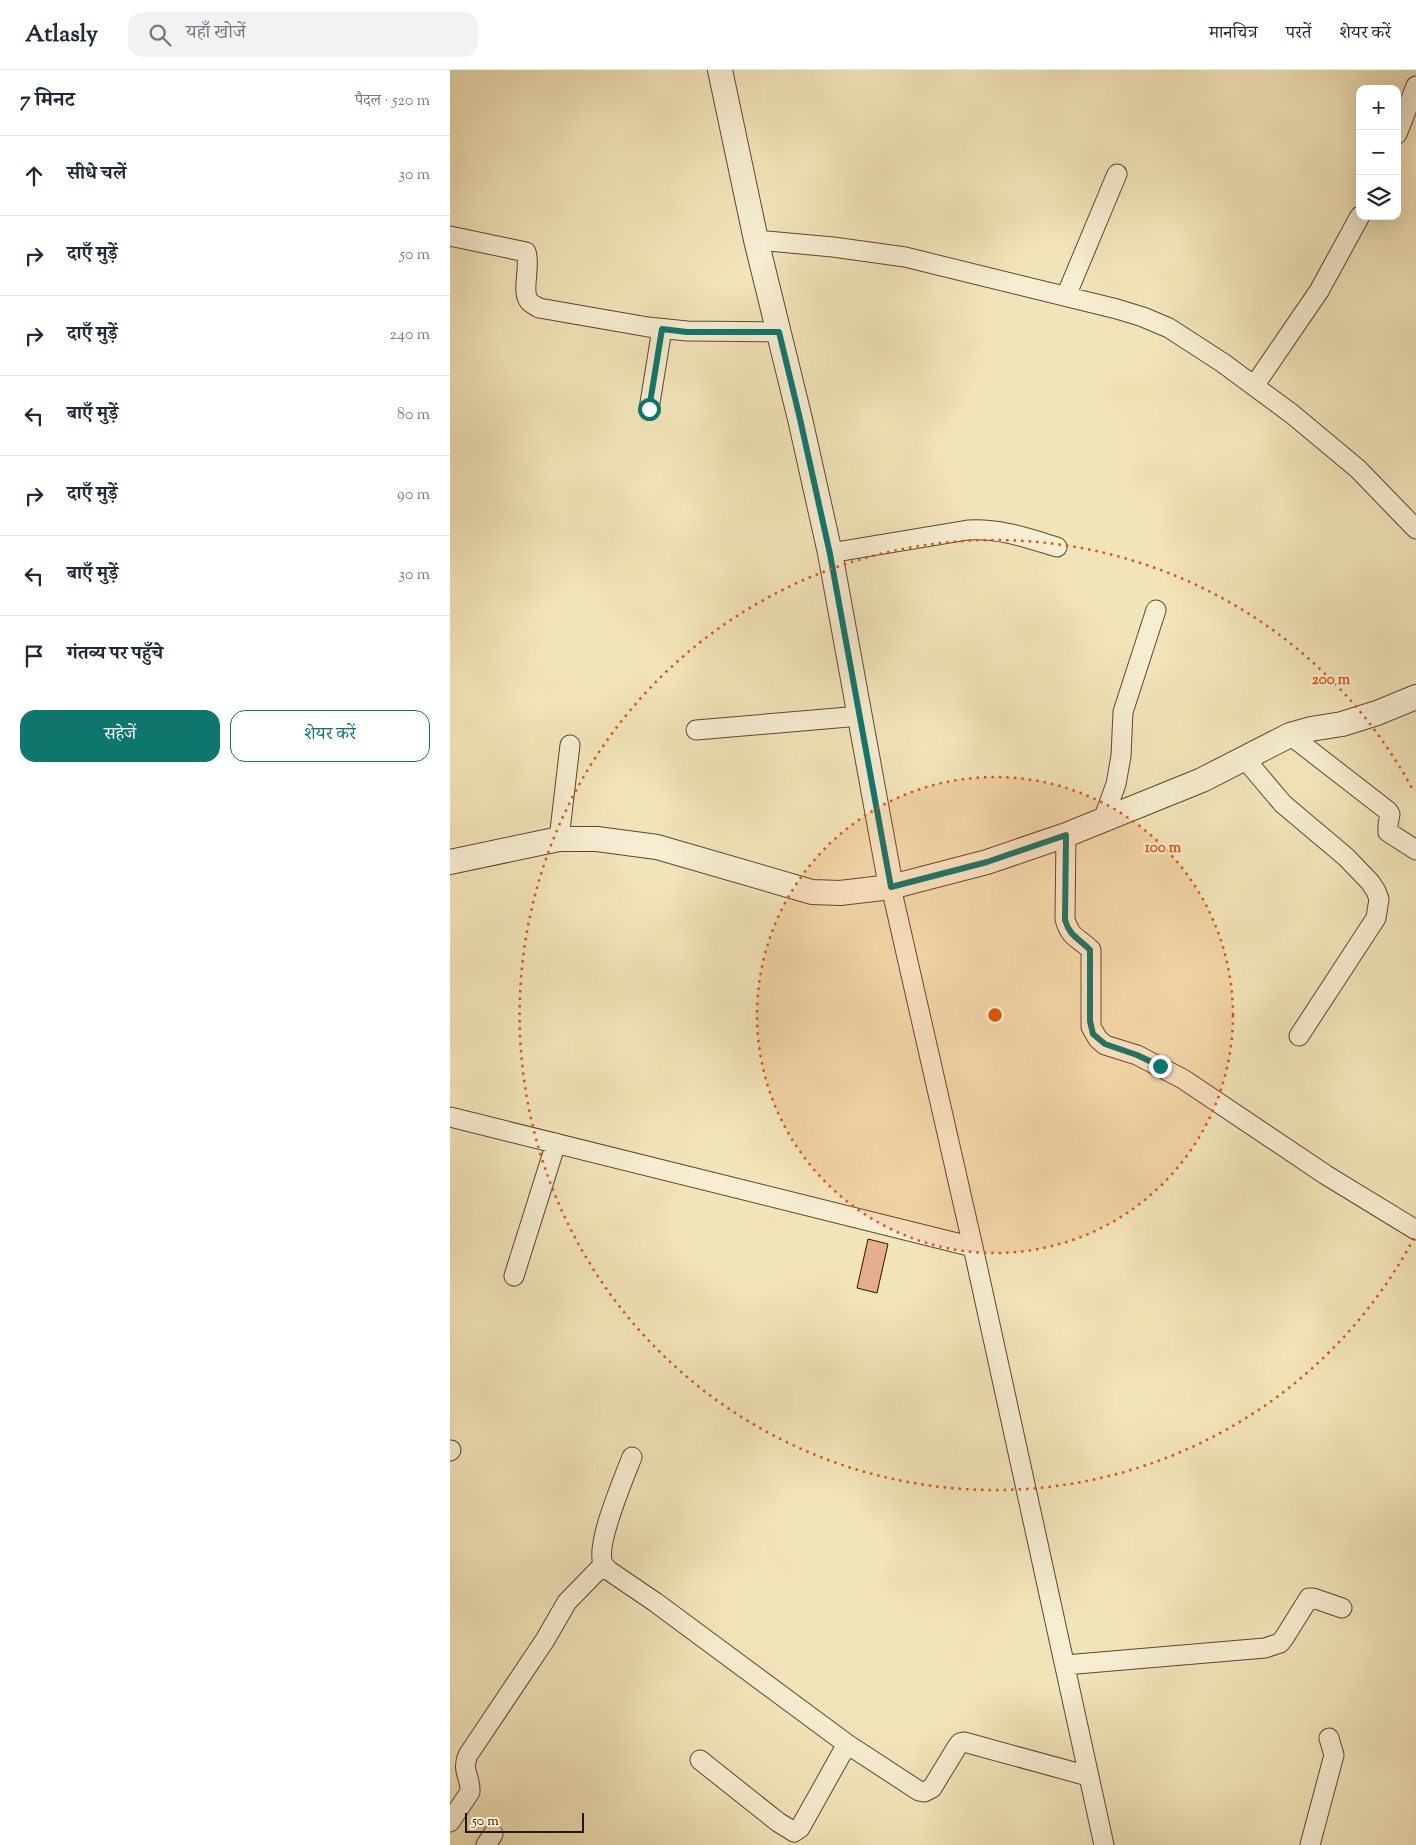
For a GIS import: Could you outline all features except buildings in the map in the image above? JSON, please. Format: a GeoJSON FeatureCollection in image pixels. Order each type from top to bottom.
{"type":"FeatureCollection","features":[{"type":"Feature","properties":{"kind":"street"},"geometry":{"type":"LineString","coordinates":[[720,70],[756,240],[800,419],[830,554],[891,887],[973,1247],[1104,1845]]}},
{"type":"Feature","properties":{"kind":"street"},"geometry":{"type":"LineString","coordinates":[[1399,130],[1416,86]]}},
{"type":"Feature","properties":{"kind":"street"},"geometry":{"type":"LineString","coordinates":[[1066,296],[1117,174]]}},
{"type":"Feature","properties":{"kind":"street"},"geometry":{"type":"LineString","coordinates":[[1254,386],[1319,292],[1358,220]]}},
{"type":"Feature","properties":{"kind":"street"},"geometry":{"type":"LineString","coordinates":[[450,236],[526,252],[528,260],[526,294],[529,302],[539,308],[687,332],[779,332]]}},
{"type":"Feature","properties":{"kind":"street"},"geometry":{"type":"LineString","coordinates":[[756,240],[833,247],[905,257],[1066,296],[1143,317],[1169,328],[1292,414],[1358,470],[1416,529]]}},
{"type":"Feature","properties":{"kind":"street"},"geometry":{"type":"LineString","coordinates":[[649,409],[662,329]]}},
{"type":"Feature","properties":{"kind":"street"},"geometry":{"type":"LineString","coordinates":[[830,554],[968,530],[986,529],[1009,533],[1056,547]]}},
{"type":"Feature","properties":{"kind":"street"},"geometry":{"type":"LineString","coordinates":[[1103,820],[1116,784],[1121,756],[1123,712],[1156,610]]}},
{"type":"Feature","properties":{"kind":"street"},"geometry":{"type":"LineString","coordinates":[[450,862],[559,839],[597,839],[657,847],[812,892],[840,893],[891,887],[987,862],[1066,835],[1202,780],[1290,735],[1311,729],[1342,724],[1377,713],[1416,697]]}},
{"type":"Feature","properties":{"kind":"street"},"geometry":{"type":"LineString","coordinates":[[696,730],[860,716]]}},
{"type":"Feature","properties":{"kind":"street"},"geometry":{"type":"LineString","coordinates":[[1290,735],[1388,811],[1390,814],[1388,832],[1416,850]]}},
{"type":"Feature","properties":{"kind":"street"},"geometry":{"type":"LineString","coordinates":[[559,839],[570,745]]}},
{"type":"Feature","properties":{"kind":"street"},"geometry":{"type":"LineString","coordinates":[[1245,759],[1284,804],[1346,857],[1373,886],[1379,899],[1376,918],[1300,1036]]}},
{"type":"Feature","properties":{"kind":"street"},"geometry":{"type":"LineString","coordinates":[[1066,835],[1065,920],[1073,936],[1090,950],[1091,1027],[1098,1039],[1105,1044],[1137,1055],[1183,1079],[1326,1175],[1416,1230]]}},
{"type":"Feature","properties":{"kind":"street"},"geometry":{"type":"LineString","coordinates":[[450,1118],[973,1247]]}},
{"type":"Feature","properties":{"kind":"street"},"geometry":{"type":"LineString","coordinates":[[514,1276],[556,1143]]}},
{"type":"Feature","properties":{"kind":"street"},"geometry":{"type":"LineString","coordinates":[[632,1457],[608,1521],[602,1557],[604,1565],[608,1570],[655,1602],[847,1744],[919,1791],[924,1792],[932,1788],[957,1747],[960,1743],[964,1742],[1088,1776]]}},
{"type":"Feature","properties":{"kind":"street"},"geometry":{"type":"LineString","coordinates":[[450,1822],[470,1792],[471,1787],[465,1770],[468,1756],[545,1640],[567,1602],[604,1565]]}},
{"type":"Feature","properties":{"kind":"street"},"geometry":{"type":"LineString","coordinates":[[1064,1665],[1265,1648],[1280,1642],[1284,1638],[1309,1598],[1342,1608]]}},
{"type":"Feature","properties":{"kind":"street"},"geometry":{"type":"LineString","coordinates":[[1310,1845],[1334,1755],[1329,1738]]}},
{"type":"Feature","properties":{"kind":"street"},"geometry":{"type":"LineString","coordinates":[[700,1760],[778,1822],[794,1832],[800,1828],[847,1744]]}},
{"type":"Feature","properties":{"kind":"route"},"geometry":{"type":"LineString","coordinates":[[649,409],[662,329],[687,332],[779,332],[830,554],[891,887],[987,862],[1066,835],[1065,920],[1073,936],[1086,944],[1092,958],[1090,1021],[1093,1034],[1105,1044],[1137,1055],[1160,1066]]}}]}
